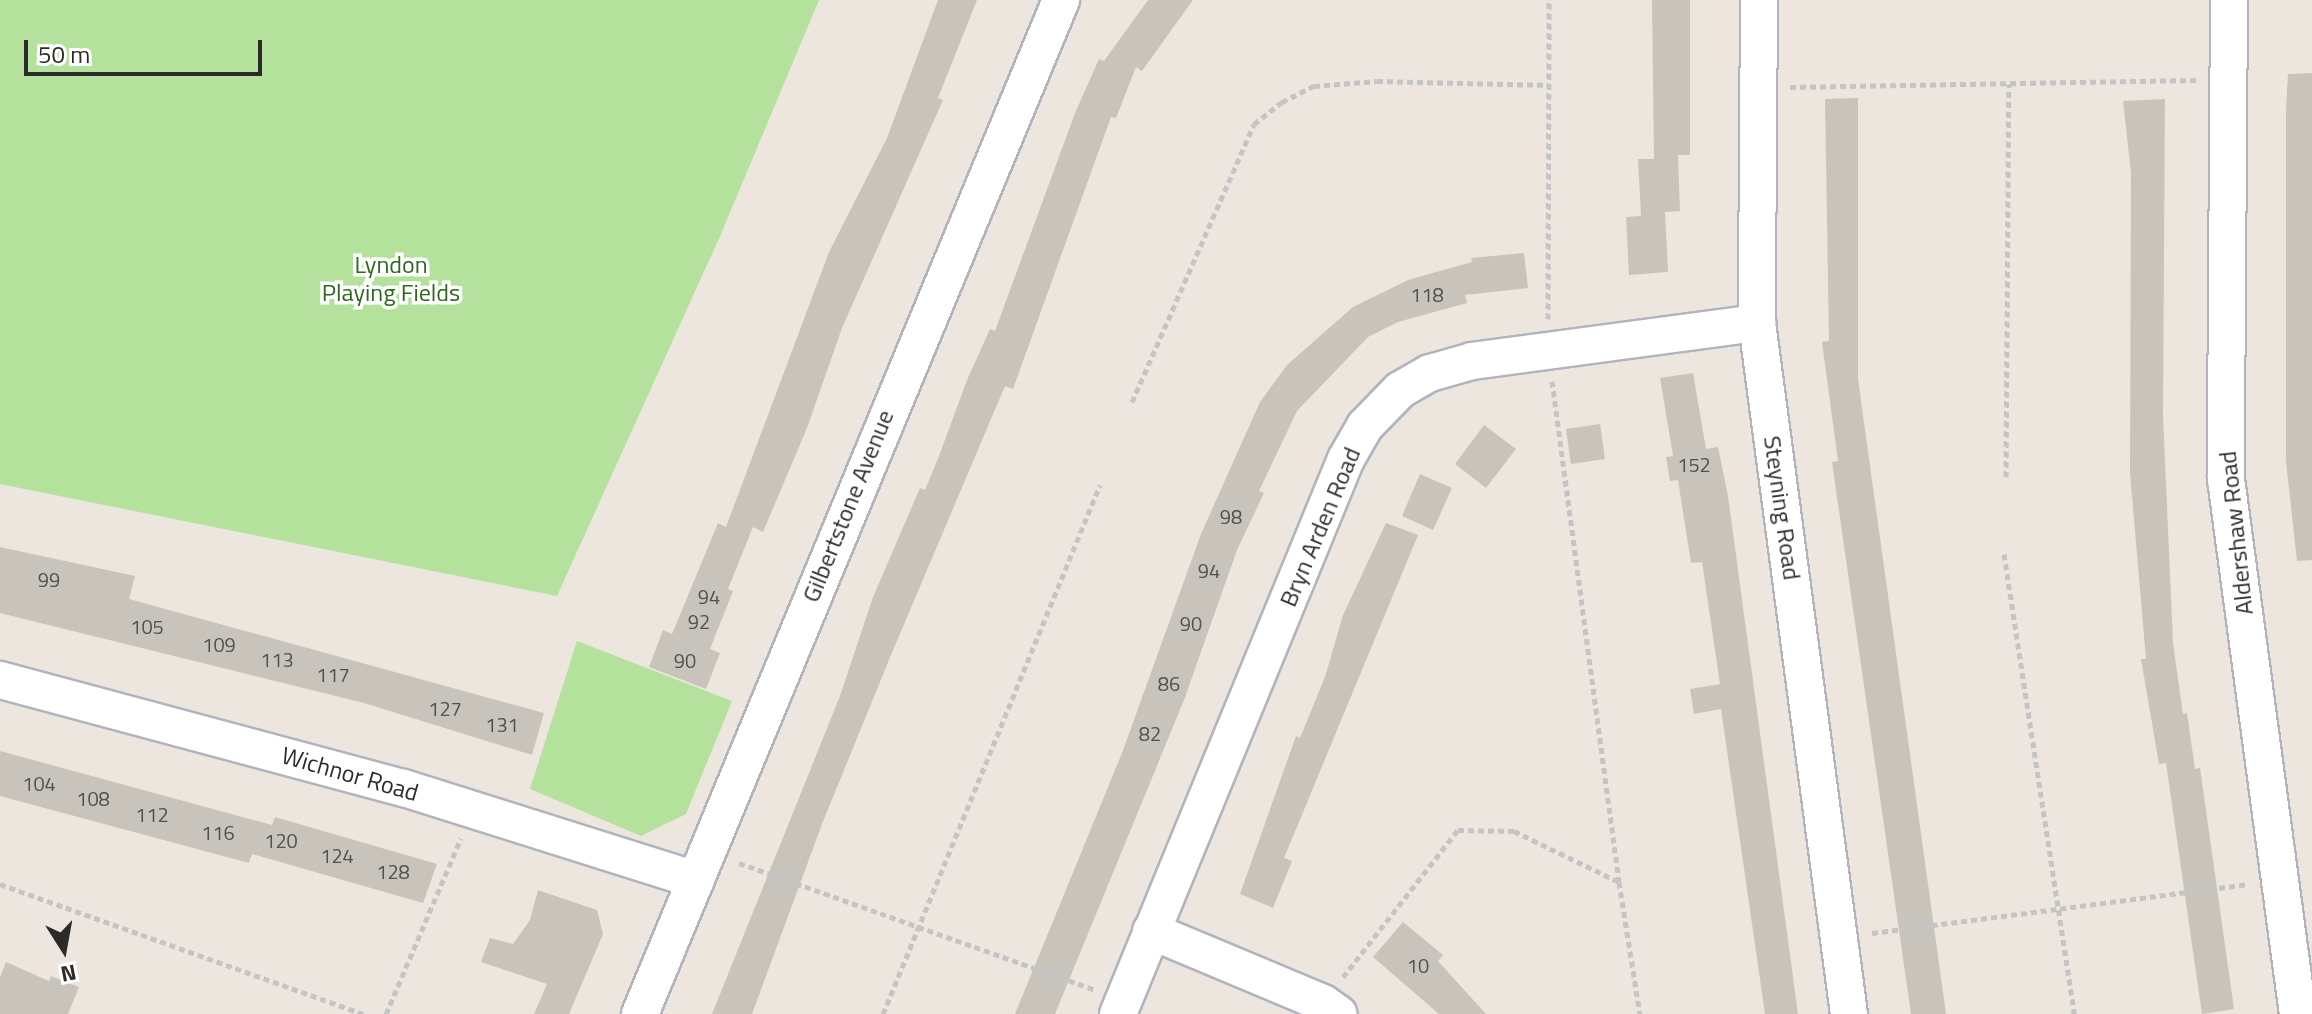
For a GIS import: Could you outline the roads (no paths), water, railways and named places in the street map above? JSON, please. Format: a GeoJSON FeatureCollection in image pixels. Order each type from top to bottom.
{"type":"FeatureCollection","features":[{"type":"Feature","properties":{"kind":"street","name":"Gilbertstone Avenue"},"geometry":{"type":"LineString","coordinates":[[640,1014],[842,519],[1061,0]]}},
{"type":"Feature","properties":{"kind":"street","name":"Steyning Road"},"geometry":{"type":"LineString","coordinates":[[1759,0],[1757,323],[1849,1014]]}},
{"type":"Feature","properties":{"kind":"street","name":"Aldershaw Road"},"geometry":{"type":"LineString","coordinates":[[2229,0],[2226,479],[2298,1014]]}},
{"type":"Feature","properties":{"kind":"street","name":"Bryn Arden Road"},"geometry":{"type":"LineString","coordinates":[[1121,1007],[1346,459],[1365,426],[1400,390],[1430,373],[1547,349],[1757,323]]}},
{"type":"Feature","properties":{"kind":"street","name":"Wichnor Road"},"geometry":{"type":"LineString","coordinates":[[0,680],[474,810],[702,866]]}},
{"type":"Feature","properties":{"kind":"street"},"geometry":{"type":"LineString","coordinates":[[1151,931],[1331,1008]]}},
{"type":"Feature","properties":{"kind":"park label","name":"Lyndon Playing Fields"},"geometry":{"type":"Point","coordinates":[391,279]}}]}
